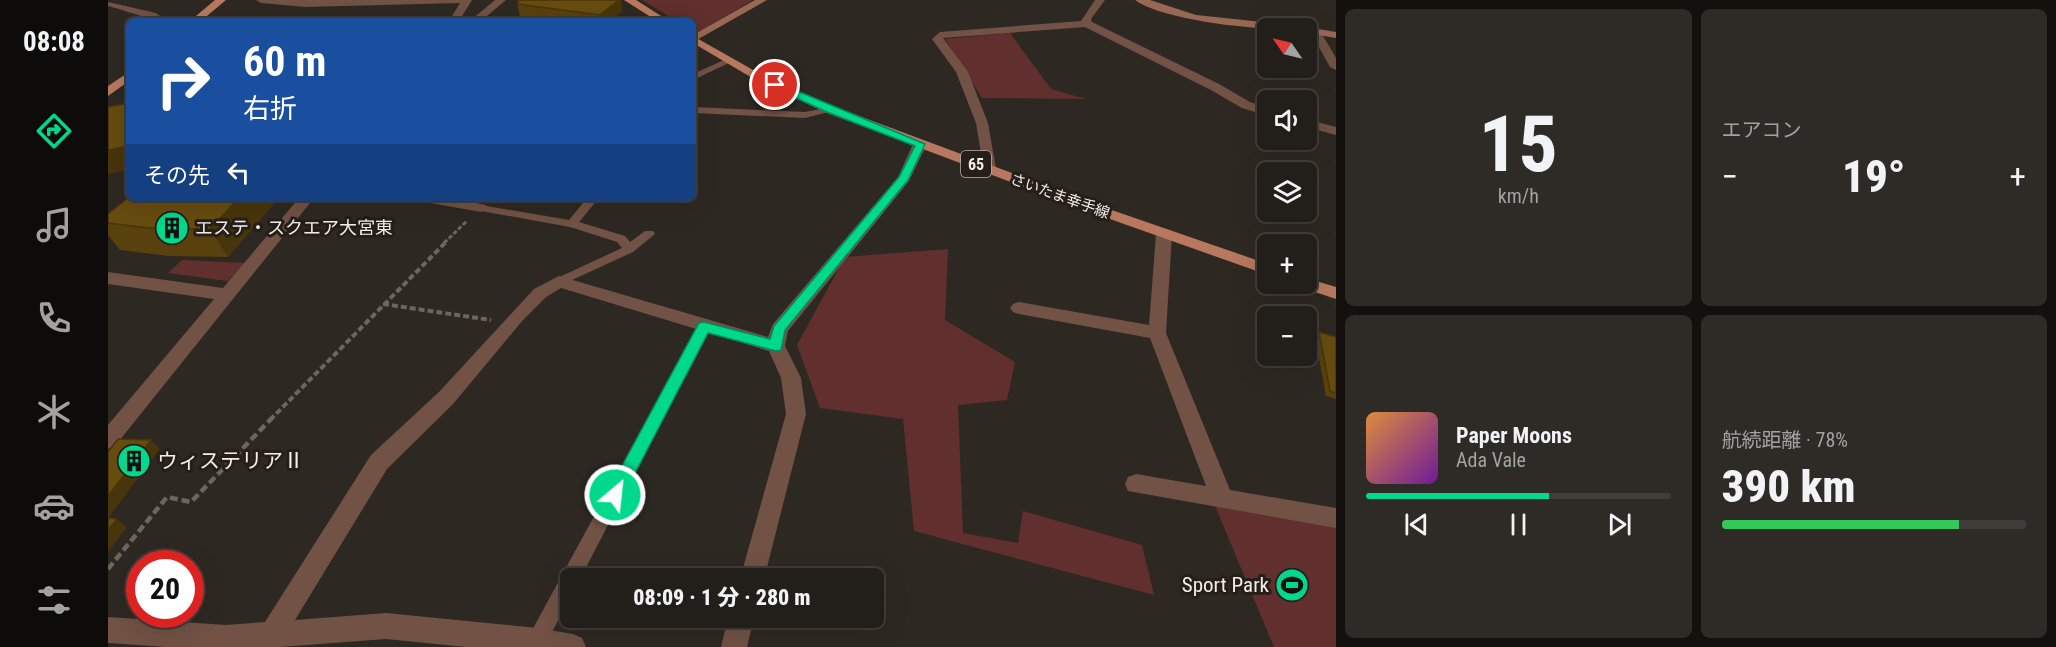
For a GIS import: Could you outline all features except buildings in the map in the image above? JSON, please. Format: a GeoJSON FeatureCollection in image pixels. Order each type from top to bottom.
{"type":"FeatureCollection","features":[{"type":"Feature","properties":{"kind":"main road"},"geometry":{"type":"LineString","coordinates":[[199,18],[221,0]]}},
{"type":"Feature","properties":{"kind":"main road"},"geometry":{"type":"LineString","coordinates":[[629,0],[659,18]]}},
{"type":"Feature","properties":{"kind":"main road","name":"さいたま幸手線"},"geometry":{"type":"LineString","coordinates":[[696,40],[729,61],[792,94],[831,110],[1257,266]]}},
{"type":"Feature","properties":{"kind":"main road"},"geometry":{"type":"LineString","coordinates":[[108,92],[126,77]]}},
{"type":"Feature","properties":{"kind":"main road"},"geometry":{"type":"LineString","coordinates":[[1317,287],[1336,293]]}},
{"type":"Feature","properties":{"kind":"street"},"geometry":{"type":"LineString","coordinates":[[261,0],[307,2],[465,0],[456,18]]}},
{"type":"Feature","properties":{"kind":"street"},"geometry":{"type":"LineString","coordinates":[[479,18],[501,0]]}},
{"type":"Feature","properties":{"kind":"street"},"geometry":{"type":"LineString","coordinates":[[696,38],[762,0]]}},
{"type":"Feature","properties":{"kind":"street"},"geometry":{"type":"LineString","coordinates":[[1087,24],[1086,19],[1100,0]]}},
{"type":"Feature","properties":{"kind":"street"},"geometry":{"type":"LineString","coordinates":[[1140,0],[1196,18],[1257,24]]}},
{"type":"Feature","properties":{"kind":"street"},"geometry":{"type":"LineString","coordinates":[[989,169],[982,123],[962,72],[936,39],[940,35],[1087,24],[1257,108]]}},
{"type":"Feature","properties":{"kind":"street"},"geometry":{"type":"LineString","coordinates":[[1317,31],[1336,35]]}},
{"type":"Feature","properties":{"kind":"street"},"geometry":{"type":"LineString","coordinates":[[1317,39],[1336,67]]}},
{"type":"Feature","properties":{"kind":"street"},"geometry":{"type":"LineString","coordinates":[[1317,126],[1336,131]]}},
{"type":"Feature","properties":{"kind":"street"},"geometry":{"type":"LineString","coordinates":[[755,568],[796,414],[791,378],[776,346],[779,329],[904,178],[920,144]]}},
{"type":"Feature","properties":{"kind":"street"},"geometry":{"type":"LineString","coordinates":[[108,440],[305,201]]}},
{"type":"Feature","properties":{"kind":"street"},"geometry":{"type":"LineString","coordinates":[[461,201],[485,203]]}},
{"type":"Feature","properties":{"kind":"street"},"geometry":{"type":"LineString","coordinates":[[1164,234],[1157,333],[1222,499]]}},
{"type":"Feature","properties":{"kind":"street"},"geometry":{"type":"LineString","coordinates":[[108,278],[229,295]]}},
{"type":"Feature","properties":{"kind":"street"},"geometry":{"type":"LineString","coordinates":[[272,634],[379,462],[446,398],[511,322],[540,293],[559,282],[704,327],[776,346]]}},
{"type":"Feature","properties":{"kind":"street"},"geometry":{"type":"LineString","coordinates":[[1019,308],[1157,333]]}},
{"type":"Feature","properties":{"kind":"street"},"geometry":{"type":"LineString","coordinates":[[1136,484],[1336,518]]}},
{"type":"Feature","properties":{"kind":"street"},"geometry":{"type":"LineString","coordinates":[[108,630],[225,638],[387,626],[537,641],[573,647]]}},
{"type":"Feature","properties":{"kind":"street"},"geometry":{"type":"LineString","coordinates":[[734,647],[739,628]]}},
{"type":"Feature","properties":{"kind":"lane"},"geometry":{"type":"LineString","coordinates":[[108,4],[158,18]]}},
{"type":"Feature","properties":{"kind":"lane"},"geometry":{"type":"LineString","coordinates":[[696,76],[729,61]]}},
{"type":"Feature","properties":{"kind":"lane"},"geometry":{"type":"LineString","coordinates":[[696,83],[704,74]]}},
{"type":"Feature","properties":{"kind":"lane"},"geometry":{"type":"LineString","coordinates":[[696,110],[805,115],[831,110]]}},
{"type":"Feature","properties":{"kind":"lane"},"geometry":{"type":"LineString","coordinates":[[572,224],[591,201]]}},
{"type":"Feature","properties":{"kind":"lane"},"geometry":{"type":"LineString","coordinates":[[485,203],[572,224],[621,239],[629,249]]}},
{"type":"Feature","properties":{"kind":"lane"},"geometry":{"type":"LineString","coordinates":[[559,282],[629,249],[649,234]]}},
{"type":"Feature","properties":{"kind":"lane"},"geometry":{"type":"LineString","coordinates":[[576,568],[704,327]]}},
{"type":"Feature","properties":{"kind":"lane"},"geometry":{"type":"LineString","coordinates":[[537,641],[560,598]]}},
{"type":"Feature","properties":{"kind":"path"},"geometry":{"type":"LineString","coordinates":[[108,569],[167,497],[191,502],[382,304],[485,203]]}},
{"type":"Feature","properties":{"kind":"path"},"geometry":{"type":"LineString","coordinates":[[382,304],[511,322]]}},
{"type":"Feature","properties":{"kind":"shaded area"},"geometry":{"type":"Polygon","coordinates":[[[642,0],[753,0],[697,33],[696,18],[672,18],[642,0]]]}},
{"type":"Feature","properties":{"kind":"shaded area"},"geometry":{"type":"Polygon","coordinates":[[[1010,33],[1051,89],[1086,99],[982,98],[945,39],[1010,33]]]}},
{"type":"Feature","properties":{"kind":"shaded area"},"geometry":{"type":"Polygon","coordinates":[[[948,249],[945,320],[1015,362],[1007,400],[958,405],[963,533],[1018,543],[1023,511],[1142,545],[1154,595],[914,531],[903,419],[820,408],[797,345],[845,257],[948,249]]]}},
{"type":"Feature","properties":{"kind":"shaded area"},"geometry":{"type":"Polygon","coordinates":[[[182,260],[245,263],[228,281],[168,273],[182,260]]]}},
{"type":"Feature","properties":{"kind":"shaded area","name":"Sport Park"},"geometry":{"type":"Polygon","coordinates":[[[1213,501],[1336,523],[1336,647],[1274,647],[1213,501]]]}},
{"type":"Feature","properties":{"kind":"place","name":"エステ・スクエア大宮東"},"geometry":{"type":"Point","coordinates":[172,228]}},
{"type":"Feature","properties":{"kind":"place","name":"ウィステリアⅡ"},"geometry":{"type":"Point","coordinates":[134,461]}},
{"type":"Feature","properties":{"kind":"place","name":"Sport Park"},"geometry":{"type":"Point","coordinates":[1292,585]}},
{"type":"Feature","properties":{"kind":"route"},"geometry":{"type":"LineString","coordinates":[[615,495],[704,327],[776,346],[779,329],[904,178],[920,144],[831,110],[775,85]]}}]}
